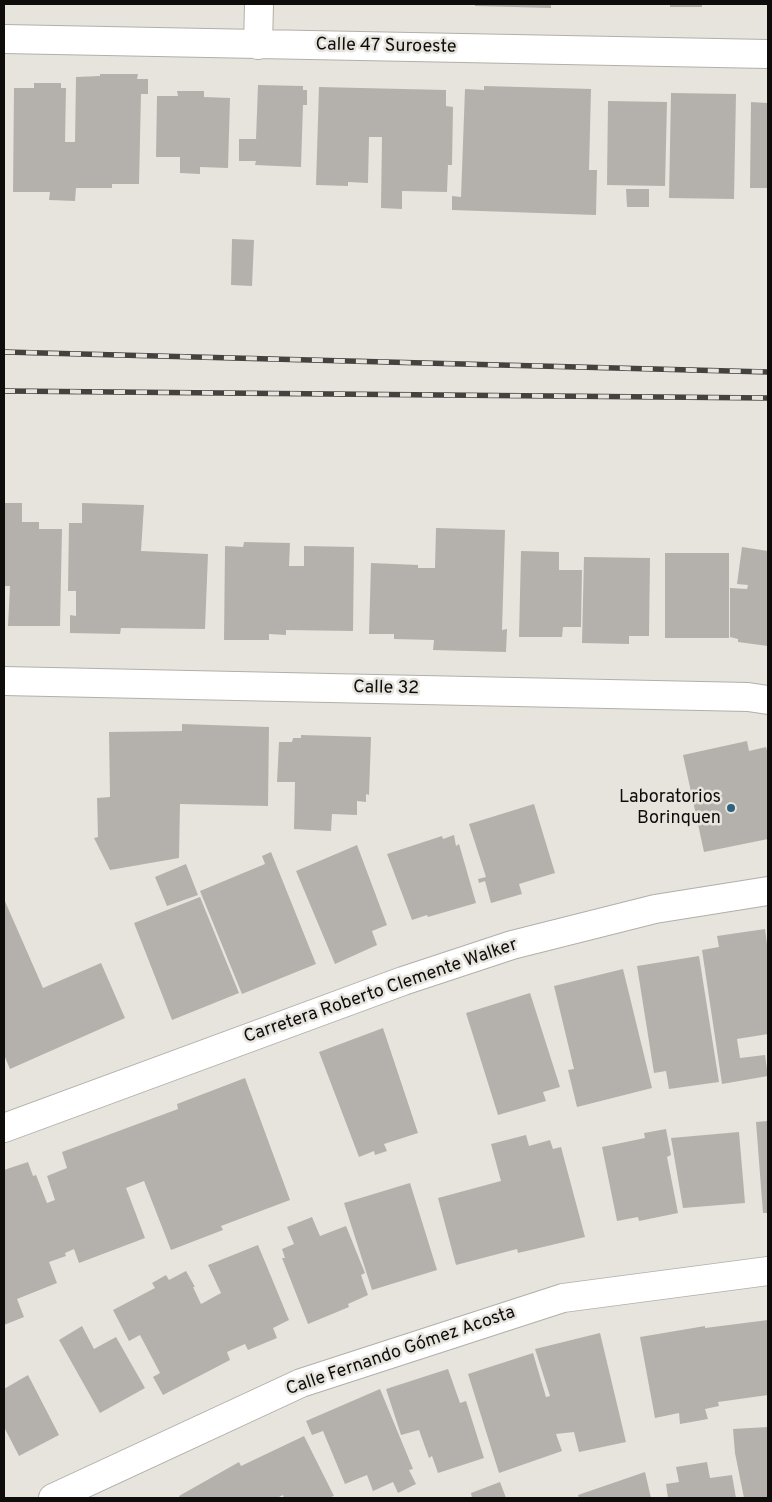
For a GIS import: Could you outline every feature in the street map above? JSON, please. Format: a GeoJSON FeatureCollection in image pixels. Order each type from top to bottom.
{"type":"FeatureCollection","features":[{"type":"Feature","properties":{"kind":"street"},"geometry":{"type":"LineString","coordinates":[[258,45],[259,4]]}},
{"type":"Feature","properties":{"kind":"street","name":"Calle 47 Suroeste"},"geometry":{"type":"LineString","coordinates":[[4,39],[768,54]]}},
{"type":"Feature","properties":{"kind":"street","name":"Calle 32"},"geometry":{"type":"LineString","coordinates":[[4,681],[748,697],[768,700]]}},
{"type":"Feature","properties":{"kind":"street","name":"Carretera Roberto Clemente Walker"},"geometry":{"type":"LineString","coordinates":[[4,1128],[402,981],[512,945],[655,908],[768,891]]}},
{"type":"Feature","properties":{"kind":"street","name":"Calle Fernando Gómez Acosta"},"geometry":{"type":"LineString","coordinates":[[53,1498],[301,1382],[563,1298],[768,1271]]}},
{"type":"Feature","properties":{"kind":"building"},"geometry":{"type":"Polygon","coordinates":[[[475,4],[551,4],[551,8],[475,6],[475,4]]]}},
{"type":"Feature","properties":{"kind":"building"},"geometry":{"type":"Polygon","coordinates":[[[670,4],[702,4],[702,7],[670,7],[670,4]]]}},
{"type":"Feature","properties":{"kind":"building"},"geometry":{"type":"Polygon","coordinates":[[[100,74],[138,74],[137,79],[148,79],[148,94],[141,94],[139,184],[112,184],[112,188],[76,188],[75,201],[49,200],[50,192],[13,192],[14,88],[34,88],[34,83],[61,83],[61,88],[66,88],[65,142],[75,142],[76,77],[100,76],[100,74]]]}},
{"type":"Feature","properties":{"kind":"building"},"geometry":{"type":"Polygon","coordinates":[[[258,85],[303,86],[303,90],[307,90],[307,105],[303,105],[301,167],[255,165],[256,161],[239,161],[239,139],[256,139],[258,85]]]}},
{"type":"Feature","properties":{"kind":"building"},"geometry":{"type":"Polygon","coordinates":[[[484,86],[591,89],[589,170],[597,170],[596,215],[452,210],[452,196],[461,197],[465,89],[484,90],[484,86]]]}},
{"type":"Feature","properties":{"kind":"building"},"geometry":{"type":"Polygon","coordinates":[[[319,87],[446,90],[446,106],[453,107],[452,165],[448,165],[447,192],[402,191],[402,209],[381,208],[382,137],[369,137],[368,183],[348,182],[348,186],[316,185],[319,87]]]}},
{"type":"Feature","properties":{"kind":"building"},"geometry":{"type":"Polygon","coordinates":[[[177,91],[204,91],[204,97],[230,98],[228,168],[200,167],[200,174],[180,173],[180,157],[156,157],[157,96],[178,96],[177,91]]]}},
{"type":"Feature","properties":{"kind":"building"},"geometry":{"type":"Polygon","coordinates":[[[671,93],[736,94],[734,199],[669,198],[671,93]]]}},
{"type":"Feature","properties":{"kind":"building"},"geometry":{"type":"Polygon","coordinates":[[[608,101],[667,102],[665,186],[607,185],[608,101]]]}},
{"type":"Feature","properties":{"kind":"building"},"geometry":{"type":"Polygon","coordinates":[[[751,102],[768,103],[768,188],[750,188],[751,102]]]}},
{"type":"Feature","properties":{"kind":"building"},"geometry":{"type":"Polygon","coordinates":[[[626,189],[649,189],[649,207],[627,207],[626,189]]]}},
{"type":"Feature","properties":{"kind":"building"},"geometry":{"type":"Polygon","coordinates":[[[232,239],[254,240],[252,286],[231,285],[232,239]]]}},
{"type":"Feature","properties":{"kind":"building"},"geometry":{"type":"Polygon","coordinates":[[[4,503],[22,503],[22,522],[39,522],[39,529],[62,529],[60,626],[8,626],[10,586],[4,586],[4,503]]]}},
{"type":"Feature","properties":{"kind":"building"},"geometry":{"type":"Polygon","coordinates":[[[82,503],[144,505],[141,551],[208,554],[205,629],[121,628],[120,634],[70,633],[70,615],[76,616],[76,591],[68,591],[69,523],[82,523],[82,503]]]}},
{"type":"Feature","properties":{"kind":"building"},"geometry":{"type":"Polygon","coordinates":[[[436,528],[505,530],[502,630],[507,629],[506,652],[433,650],[434,640],[394,639],[394,634],[369,634],[371,563],[418,565],[418,568],[435,568],[436,528]]]}},
{"type":"Feature","properties":{"kind":"building"},"geometry":{"type":"Polygon","coordinates":[[[244,542],[290,543],[289,566],[304,566],[304,546],[354,547],[353,631],[286,630],[286,635],[269,634],[269,640],[224,640],[225,546],[243,547],[244,542]]]}},
{"type":"Feature","properties":{"kind":"building"},"geometry":{"type":"Polygon","coordinates":[[[742,547],[768,551],[768,646],[738,642],[738,639],[730,637],[730,588],[747,589],[748,585],[737,584],[742,547]]]}},
{"type":"Feature","properties":{"kind":"building"},"geometry":{"type":"Polygon","coordinates":[[[521,551],[559,552],[559,570],[582,570],[581,627],[563,627],[562,637],[519,637],[521,551]]]}},
{"type":"Feature","properties":{"kind":"building"},"geometry":{"type":"Polygon","coordinates":[[[665,553],[729,553],[729,638],[665,638],[665,553]]]}},
{"type":"Feature","properties":{"kind":"building"},"geometry":{"type":"Polygon","coordinates":[[[584,557],[650,558],[649,636],[629,636],[629,644],[582,643],[584,557]]]}},
{"type":"Feature","properties":{"kind":"building"},"geometry":{"type":"Polygon","coordinates":[[[182,724],[269,727],[268,806],[180,804],[179,858],[110,870],[94,838],[98,837],[97,798],[110,797],[109,732],[182,731],[182,724]]]}},
{"type":"Feature","properties":{"kind":"building"},"geometry":{"type":"Polygon","coordinates":[[[301,735],[371,737],[369,795],[366,794],[366,802],[357,801],[357,815],[332,814],[331,831],[294,829],[295,782],[277,782],[279,742],[292,742],[293,738],[301,738],[301,735]]]}},
{"type":"Feature","properties":{"kind":"building","name":"Laboratorios Borinquen"},"geometry":{"type":"Polygon","coordinates":[[[747,741],[749,751],[766,747],[768,754],[768,839],[704,852],[683,755],[747,741]]]}},
{"type":"Feature","properties":{"kind":"building"},"geometry":{"type":"Polygon","coordinates":[[[534,804],[555,873],[519,884],[522,894],[491,903],[485,881],[479,883],[478,879],[486,877],[469,824],[534,804]]]}},
{"type":"Feature","properties":{"kind":"building"},"geometry":{"type":"Polygon","coordinates":[[[454,835],[456,846],[459,844],[476,903],[412,920],[387,854],[442,836],[443,839],[454,835]]]}},
{"type":"Feature","properties":{"kind":"building"},"geometry":{"type":"Polygon","coordinates":[[[357,845],[387,925],[372,931],[377,945],[335,964],[296,871],[357,845]]]}},
{"type":"Feature","properties":{"kind":"building"},"geometry":{"type":"Polygon","coordinates":[[[271,852],[316,964],[242,994],[200,891],[265,864],[262,856],[271,852]]]}},
{"type":"Feature","properties":{"kind":"building"},"geometry":{"type":"Polygon","coordinates":[[[186,864],[198,895],[167,906],[155,877],[186,864]]]}},
{"type":"Feature","properties":{"kind":"building"},"geometry":{"type":"Polygon","coordinates":[[[200,897],[239,993],[172,1020],[134,923],[200,897]]]}},
{"type":"Feature","properties":{"kind":"building"},"geometry":{"type":"Polygon","coordinates":[[[4,899],[43,988],[101,963],[125,1018],[10,1069],[4,1055],[4,899]]]}},
{"type":"Feature","properties":{"kind":"building"},"geometry":{"type":"Polygon","coordinates":[[[765,929],[768,952],[768,1034],[737,1039],[740,1058],[765,1055],[768,1076],[722,1084],[702,950],[719,947],[717,936],[765,929]]]}},
{"type":"Feature","properties":{"kind":"building"},"geometry":{"type":"Polygon","coordinates":[[[699,956],[719,1082],[669,1089],[666,1071],[654,1073],[637,966],[699,956]]]}},
{"type":"Feature","properties":{"kind":"building"},"geometry":{"type":"Polygon","coordinates":[[[623,969],[652,1088],[577,1107],[568,1070],[574,1069],[554,986],[623,969]]]}},
{"type":"Feature","properties":{"kind":"building"},"geometry":{"type":"Polygon","coordinates":[[[530,993],[560,1087],[543,1092],[546,1101],[498,1115],[466,1013],[530,993]]]}},
{"type":"Feature","properties":{"kind":"building"},"geometry":{"type":"Polygon","coordinates":[[[383,1028],[418,1133],[384,1144],[387,1151],[375,1155],[374,1151],[359,1157],[319,1052],[383,1028]]]}},
{"type":"Feature","properties":{"kind":"building"},"geometry":{"type":"Polygon","coordinates":[[[245,1078],[290,1200],[221,1226],[223,1230],[171,1250],[144,1181],[126,1188],[145,1238],[79,1263],[74,1249],[65,1253],[66,1256],[49,1262],[57,1283],[17,1299],[24,1317],[4,1325],[4,1170],[28,1162],[33,1176],[36,1175],[47,1203],[55,1200],[47,1176],[67,1168],[62,1152],[178,1109],[177,1104],[245,1078]]]}},
{"type":"Feature","properties":{"kind":"building"},"geometry":{"type":"Polygon","coordinates":[[[768,1121],[768,1213],[763,1213],[756,1122],[768,1121]]]}},
{"type":"Feature","properties":{"kind":"building"},"geometry":{"type":"Polygon","coordinates":[[[666,1129],[671,1155],[667,1157],[678,1213],[639,1221],[638,1217],[617,1221],[602,1147],[645,1138],[644,1133],[666,1129]]]}},
{"type":"Feature","properties":{"kind":"building"},"geometry":{"type":"Polygon","coordinates":[[[739,1132],[745,1203],[683,1208],[671,1138],[739,1132]]]}},
{"type":"Feature","properties":{"kind":"building"},"geometry":{"type":"Polygon","coordinates":[[[526,1135],[529,1146],[550,1140],[553,1149],[561,1147],[585,1237],[518,1253],[517,1249],[456,1265],[438,1198],[501,1181],[491,1144],[526,1135]]]}},
{"type":"Feature","properties":{"kind":"building"},"geometry":{"type":"Polygon","coordinates":[[[410,1183],[437,1270],[372,1290],[344,1203],[410,1183]]]}},
{"type":"Feature","properties":{"kind":"building"},"geometry":{"type":"Polygon","coordinates":[[[312,1217],[320,1236],[346,1226],[365,1273],[361,1275],[368,1295],[348,1304],[349,1307],[308,1324],[282,1258],[285,1258],[282,1249],[294,1244],[287,1227],[312,1217]]]}},
{"type":"Feature","properties":{"kind":"building"},"geometry":{"type":"Polygon","coordinates":[[[258,1245],[289,1320],[273,1328],[277,1338],[248,1350],[245,1344],[227,1352],[230,1360],[163,1395],[153,1377],[160,1373],[140,1335],[129,1341],[113,1310],[155,1288],[152,1283],[166,1275],[169,1280],[186,1271],[195,1287],[193,1287],[201,1304],[221,1293],[208,1265],[258,1245]]]}},
{"type":"Feature","properties":{"kind":"building"},"geometry":{"type":"Polygon","coordinates":[[[768,1320],[768,1395],[718,1402],[719,1406],[705,1409],[708,1419],[680,1424],[679,1413],[655,1418],[640,1337],[705,1326],[705,1328],[768,1320]]]}},
{"type":"Feature","properties":{"kind":"building"},"geometry":{"type":"Polygon","coordinates":[[[82,1326],[94,1349],[116,1337],[145,1388],[100,1413],[59,1340],[82,1326]]]}},
{"type":"Feature","properties":{"kind":"building"},"geometry":{"type":"Polygon","coordinates":[[[600,1333],[626,1442],[579,1452],[574,1432],[556,1434],[562,1451],[499,1473],[468,1374],[533,1353],[546,1397],[550,1396],[535,1349],[600,1333]]]}},
{"type":"Feature","properties":{"kind":"building"},"geometry":{"type":"Polygon","coordinates":[[[448,1369],[460,1403],[466,1401],[484,1458],[438,1473],[432,1456],[429,1458],[419,1430],[401,1435],[386,1389],[448,1369]]]}},
{"type":"Feature","properties":{"kind":"building"},"geometry":{"type":"Polygon","coordinates":[[[28,1375],[59,1435],[19,1456],[4,1427],[4,1389],[28,1375]]]}},
{"type":"Feature","properties":{"kind":"building"},"geometry":{"type":"Polygon","coordinates":[[[380,1389],[413,1469],[409,1470],[416,1484],[398,1493],[393,1482],[373,1491],[367,1475],[345,1484],[323,1431],[312,1435],[306,1421],[380,1389]]]}},
{"type":"Feature","properties":{"kind":"building"},"geometry":{"type":"Polygon","coordinates":[[[768,1427],[768,1498],[744,1498],[735,1453],[733,1429],[768,1427]]]}},
{"type":"Feature","properties":{"kind":"building"},"geometry":{"type":"Polygon","coordinates":[[[304,1436],[334,1496],[328,1498],[284,1498],[283,1495],[277,1498],[180,1498],[179,1496],[239,1462],[241,1466],[304,1436]]]}},
{"type":"Feature","properties":{"kind":"building"},"geometry":{"type":"Polygon","coordinates":[[[707,1462],[710,1478],[732,1475],[736,1498],[668,1498],[666,1484],[679,1482],[676,1467],[707,1462]]]}},
{"type":"Feature","properties":{"kind":"building"},"geometry":{"type":"Polygon","coordinates":[[[645,1472],[651,1498],[579,1498],[578,1495],[645,1472]]]}},
{"type":"Feature","properties":{"kind":"building"},"geometry":{"type":"Polygon","coordinates":[[[500,1482],[506,1498],[472,1498],[471,1493],[500,1482]]]}},
{"type":"Feature","properties":{"kind":"railway"},"geometry":{"type":"LineString","coordinates":[[4,352],[768,372]]}},
{"type":"Feature","properties":{"kind":"railway"},"geometry":{"type":"LineString","coordinates":[[4,391],[768,398]]}},
{"type":"Feature","properties":{"kind":"place","name":"Laboratorios Borinquen"},"geometry":{"type":"Point","coordinates":[731,808]}}]}
